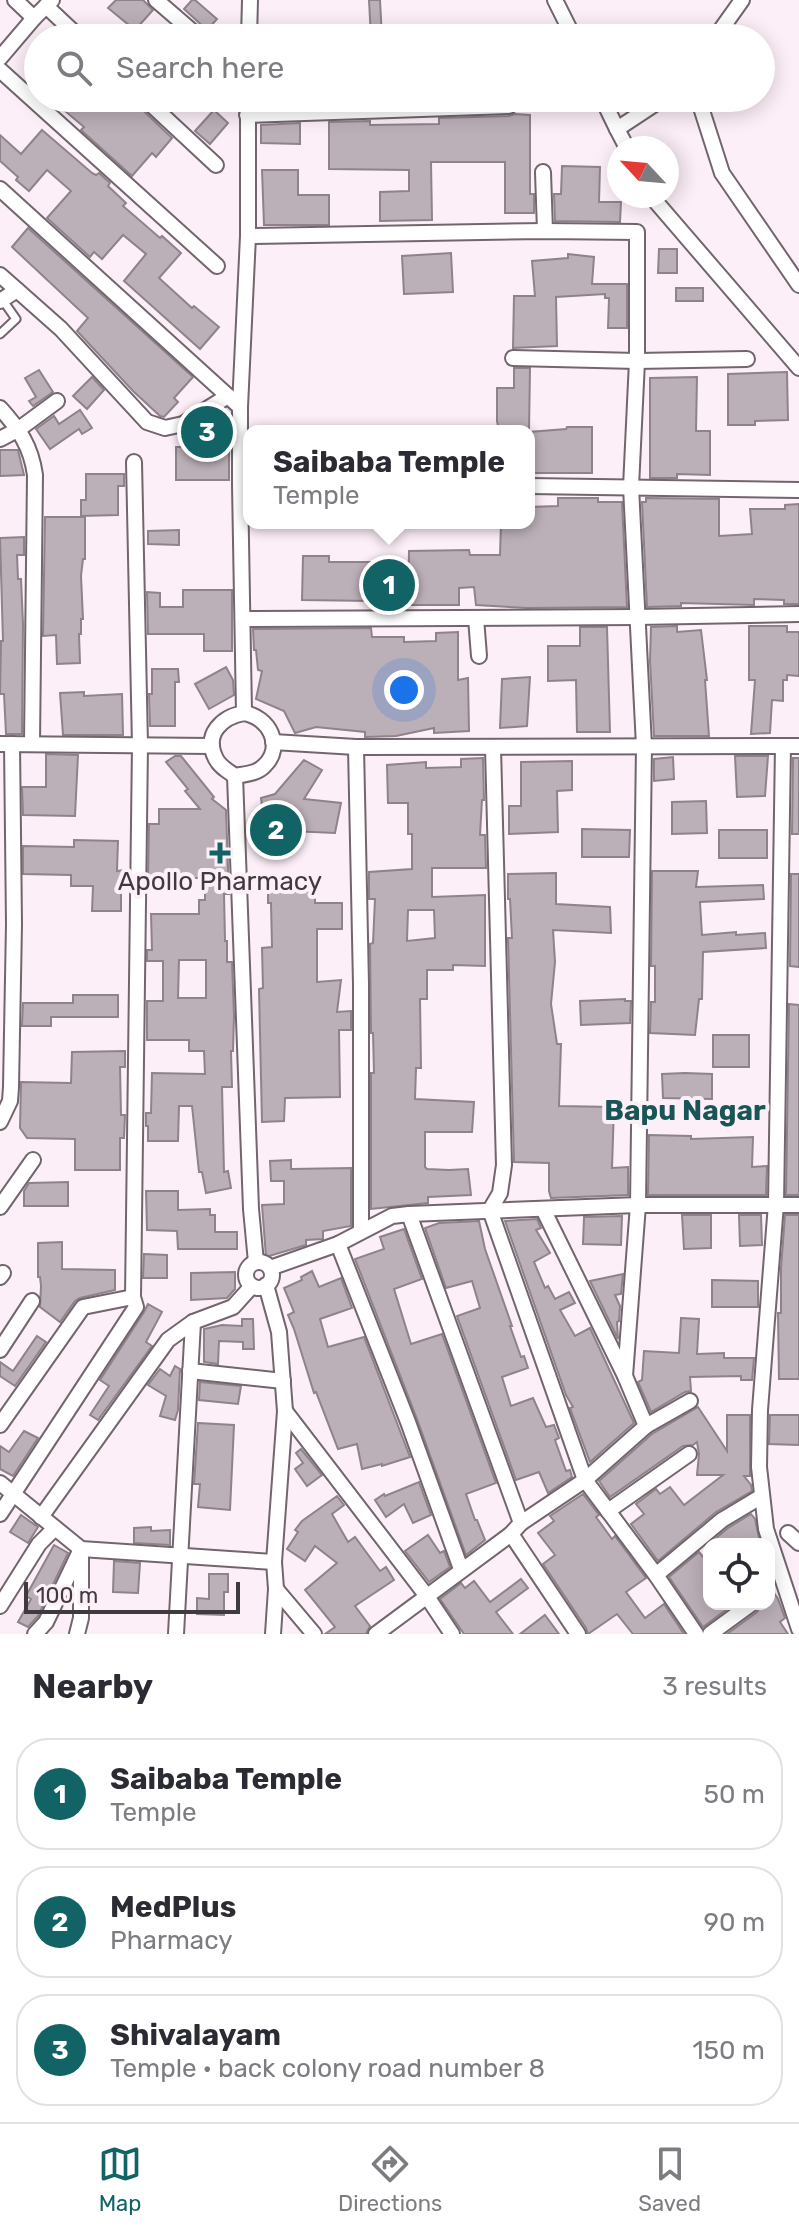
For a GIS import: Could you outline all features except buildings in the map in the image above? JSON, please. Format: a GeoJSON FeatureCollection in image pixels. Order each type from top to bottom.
{"type":"FeatureCollection","features":[{"type":"Feature","properties":{"kind":"street"},"geometry":{"type":"LineString","coordinates":[[15,0],[34,18]]}},
{"type":"Feature","properties":{"kind":"street"},"geometry":{"type":"LineString","coordinates":[[156,0],[184,24]]}},
{"type":"Feature","properties":{"kind":"street"},"geometry":{"type":"LineString","coordinates":[[249,24],[250,0]]}},
{"type":"Feature","properties":{"kind":"street"},"geometry":{"type":"LineString","coordinates":[[555,0],[567,24]]}},
{"type":"Feature","properties":{"kind":"street"},"geometry":{"type":"LineString","coordinates":[[725,24],[742,0]]}},
{"type":"Feature","properties":{"kind":"street"},"geometry":{"type":"LineString","coordinates":[[29,24],[49,3],[68,24]]}},
{"type":"Feature","properties":{"kind":"street"},"geometry":{"type":"LineString","coordinates":[[0,58],[24,30]]}},
{"type":"Feature","properties":{"kind":"street"},"geometry":{"type":"LineString","coordinates":[[0,70],[24,92]]}},
{"type":"Feature","properties":{"kind":"street"},"geometry":{"type":"LineString","coordinates":[[46,112],[217,266]]}},
{"type":"Feature","properties":{"kind":"street"},"geometry":{"type":"LineString","coordinates":[[159,112],[216,165]]}},
{"type":"Feature","properties":{"kind":"street"},"geometry":{"type":"LineString","coordinates":[[243,465],[240,407],[248,236],[247,112]]}},
{"type":"Feature","properties":{"kind":"street"},"geometry":{"type":"LineString","coordinates":[[247,115],[334,112]]}},
{"type":"Feature","properties":{"kind":"street"},"geometry":{"type":"LineString","coordinates":[[609,112],[621,136]]}},
{"type":"Feature","properties":{"kind":"street"},"geometry":{"type":"LineString","coordinates":[[617,129],[643,112]]}},
{"type":"Feature","properties":{"kind":"street"},"geometry":{"type":"LineString","coordinates":[[702,112],[722,173],[799,285]]}},
{"type":"Feature","properties":{"kind":"street"},"geometry":{"type":"LineString","coordinates":[[543,172],[545,231]]}},
{"type":"Feature","properties":{"kind":"street"},"geometry":{"type":"LineString","coordinates":[[0,189],[240,407]]}},
{"type":"Feature","properties":{"kind":"street"},"geometry":{"type":"LineString","coordinates":[[661,208],[799,368]]}},
{"type":"Feature","properties":{"kind":"street"},"geometry":{"type":"LineString","coordinates":[[248,236],[637,232],[637,361],[631,487],[644,746],[638,1205],[625,1376]]}},
{"type":"Feature","properties":{"kind":"street"},"geometry":{"type":"LineString","coordinates":[[0,275],[61,329],[147,422],[165,428],[183,424],[228,396]]}},
{"type":"Feature","properties":{"kind":"street"},"geometry":{"type":"LineString","coordinates":[[1,300],[17,290]]}},
{"type":"Feature","properties":{"kind":"street"},"geometry":{"type":"LineString","coordinates":[[513,358],[637,361],[747,359]]}},
{"type":"Feature","properties":{"kind":"street"},"geometry":{"type":"LineString","coordinates":[[0,439],[57,401]]}},
{"type":"Feature","properties":{"kind":"street"},"geometry":{"type":"LineString","coordinates":[[0,408],[19,429],[33,461],[35,475],[32,743]]}},
{"type":"Feature","properties":{"kind":"street"},"geometry":{"type":"LineString","coordinates":[[0,1514],[136,1307],[133,1297],[140,745],[134,462]]}},
{"type":"Feature","properties":{"kind":"street"},"geometry":{"type":"LineString","coordinates":[[535,486],[799,490]]}},
{"type":"Feature","properties":{"kind":"street"},"geometry":{"type":"LineString","coordinates":[[244,529],[244,713]]}},
{"type":"Feature","properties":{"kind":"street"},"geometry":{"type":"LineString","coordinates":[[244,619],[799,614]]}},
{"type":"Feature","properties":{"kind":"street"},"geometry":{"type":"LineString","coordinates":[[476,618],[479,656]]}},
{"type":"Feature","properties":{"kind":"street"},"geometry":{"type":"LineString","coordinates":[[244,713],[259,717],[272,735],[273,742],[265,765],[255,772],[235,776],[221,767],[214,757],[212,746],[214,733],[221,722],[232,715],[244,713]]}},
{"type":"Feature","properties":{"kind":"street"},"geometry":{"type":"LineString","coordinates":[[273,742],[356,747],[799,746]]}},
{"type":"Feature","properties":{"kind":"street"},"geometry":{"type":"LineString","coordinates":[[0,1122],[10,1101],[11,1087],[14,924],[6,744],[212,746]]}},
{"type":"Feature","properties":{"kind":"street"},"geometry":{"type":"LineString","coordinates":[[783,746],[776,1204],[760,1410],[759,1467],[766,1529],[799,1629]]}},
{"type":"Feature","properties":{"kind":"street"},"geometry":{"type":"LineString","coordinates":[[356,747],[361,984],[361,1231]]}},
{"type":"Feature","properties":{"kind":"street"},"geometry":{"type":"LineString","coordinates":[[493,748],[504,1165],[500,1193],[490,1210],[585,1480],[696,1634]]}},
{"type":"Feature","properties":{"kind":"street"},"geometry":{"type":"LineString","coordinates":[[41,1517],[168,1340],[193,1322],[233,1307],[272,1275],[263,1265],[251,1209],[235,776]]}},
{"type":"Feature","properties":{"kind":"street"},"geometry":{"type":"LineString","coordinates":[[0,1207],[33,1160]]}},
{"type":"Feature","properties":{"kind":"street"},"geometry":{"type":"LineString","coordinates":[[273,1634],[274,1562],[285,1411],[279,1332],[259,1286],[246,1275],[249,1267],[338,1244],[392,1216],[409,1214],[638,1205],[799,1205]]}},
{"type":"Feature","properties":{"kind":"street"},"geometry":{"type":"LineString","coordinates":[[543,1209],[625,1376],[646,1426]]}},
{"type":"Feature","properties":{"kind":"street"},"geometry":{"type":"LineString","coordinates":[[409,1214],[516,1528],[578,1634]]}},
{"type":"Feature","properties":{"kind":"street"},"geometry":{"type":"LineString","coordinates":[[338,1244],[408,1422],[461,1569]]}},
{"type":"Feature","properties":{"kind":"street"},"geometry":{"type":"LineString","coordinates":[[0,1425],[83,1307],[133,1297]]}},
{"type":"Feature","properties":{"kind":"street"},"geometry":{"type":"LineString","coordinates":[[0,1350],[32,1301]]}},
{"type":"Feature","properties":{"kind":"street"},"geometry":{"type":"LineString","coordinates":[[176,1634],[193,1322]]}},
{"type":"Feature","properties":{"kind":"street"},"geometry":{"type":"LineString","coordinates":[[190,1371],[283,1381]]}},
{"type":"Feature","properties":{"kind":"street"},"geometry":{"type":"LineString","coordinates":[[376,1634],[585,1480],[646,1426],[690,1401]]}},
{"type":"Feature","properties":{"kind":"street"},"geometry":{"type":"LineString","coordinates":[[285,1411],[426,1595],[452,1634]]}},
{"type":"Feature","properties":{"kind":"street"},"geometry":{"type":"LineString","coordinates":[[608,1511],[689,1454]]}},
{"type":"Feature","properties":{"kind":"street"},"geometry":{"type":"LineString","coordinates":[[0,1483],[81,1549],[274,1562]]}},
{"type":"Feature","properties":{"kind":"street"},"geometry":{"type":"LineString","coordinates":[[656,1575],[722,1520],[762,1496]]}},
{"type":"Feature","properties":{"kind":"street"},"geometry":{"type":"LineString","coordinates":[[0,1606],[39,1544],[55,1528]]}},
{"type":"Feature","properties":{"kind":"street"},"geometry":{"type":"LineString","coordinates":[[35,1634],[46,1622],[81,1549]]}},
{"type":"Feature","properties":{"kind":"street"},"geometry":{"type":"LineString","coordinates":[[77,1634],[81,1618],[81,1549]]}},
{"type":"Feature","properties":{"kind":"street"},"geometry":{"type":"LineString","coordinates":[[775,1587],[783,1581]]}},
{"type":"Feature","properties":{"kind":"street"},"geometry":{"type":"LineString","coordinates":[[276,1589],[314,1634]]}},
{"type":"Feature","properties":{"kind":"street"},"geometry":{"type":"LineString","coordinates":[[710,1634],[743,1610]]}},
{"type":"Feature","properties":{"kind":"lane"},"geometry":{"type":"LineString","coordinates":[[0,334],[16,319],[1,300]]}},
{"type":"Feature","properties":{"kind":"place","name":"Shivalayam"},"geometry":{"type":"Point","coordinates":[207,432]}},
{"type":"Feature","properties":{"kind":"place","name":"Saibaba Temple"},"geometry":{"type":"Point","coordinates":[389,585]}},
{"type":"Feature","properties":{"kind":"place","name":"MedPlus"},"geometry":{"type":"Point","coordinates":[276,830]}},
{"type":"Feature","properties":{"kind":"place","name":"Apollo Pharmacy"},"geometry":{"type":"Point","coordinates":[220,853]}},
{"type":"Feature","properties":{"kind":"district","name":"Bapu Nagar"},"geometry":{"type":"Point","coordinates":[685,1110]}}]}
